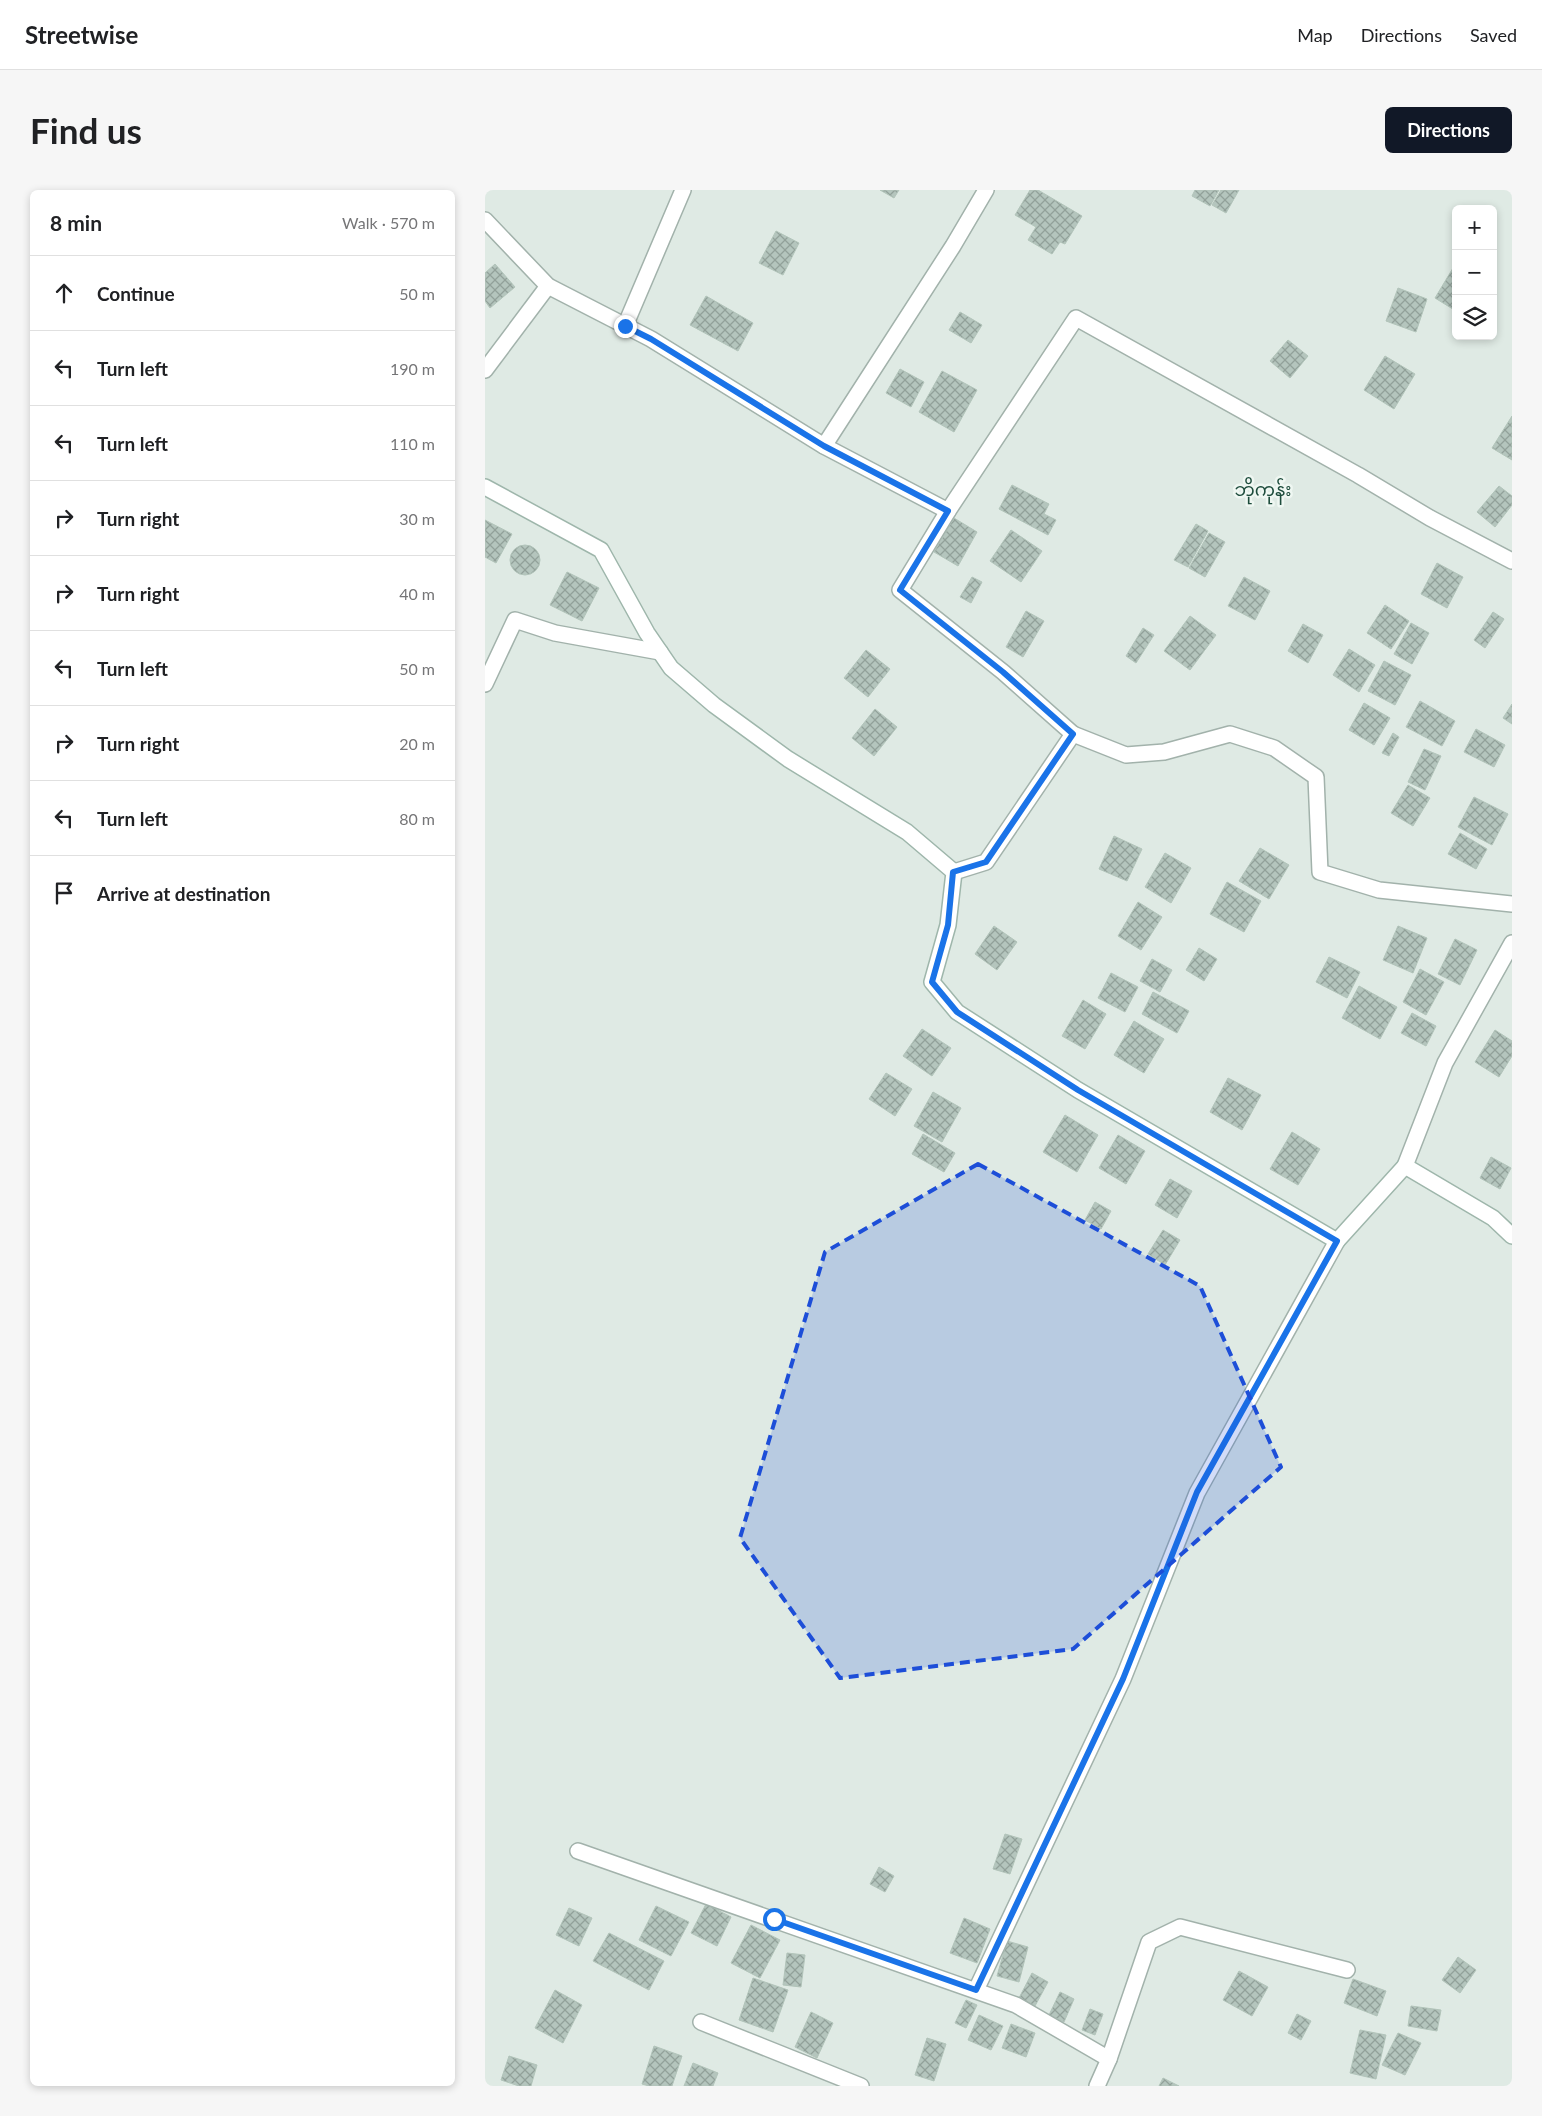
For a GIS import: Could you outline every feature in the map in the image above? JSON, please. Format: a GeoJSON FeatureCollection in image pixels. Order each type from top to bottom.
{"type":"FeatureCollection","features":[{"type":"Feature","properties":{"kind":"street"},"geometry":{"type":"LineString","coordinates":[[625,326],[683,190]]}},
{"type":"Feature","properties":{"kind":"street"},"geometry":{"type":"LineString","coordinates":[[824,446],[953,246],[986,190]]}},
{"type":"Feature","properties":{"kind":"street"},"geometry":{"type":"LineString","coordinates":[[485,220],[548,286],[651,339],[824,446],[948,511]]}},
{"type":"Feature","properties":{"kind":"street"},"geometry":{"type":"LineString","coordinates":[[485,370],[548,286]]}},
{"type":"Feature","properties":{"kind":"street"},"geometry":{"type":"LineString","coordinates":[[1512,561],[1430,518],[1358,475],[1076,318],[948,511],[900,590],[1003,672],[1073,734],[1127,755],[1164,752],[1230,734],[1274,748],[1316,776],[1320,872],[1379,890],[1512,904]]}},
{"type":"Feature","properties":{"kind":"street"},"geometry":{"type":"LineString","coordinates":[[485,487],[601,550],[647,633],[671,668],[714,705],[789,759],[907,832],[953,872]]}},
{"type":"Feature","properties":{"kind":"street"},"geometry":{"type":"LineString","coordinates":[[485,684],[515,620],[555,632],[660,652]]}},
{"type":"Feature","properties":{"kind":"street"},"geometry":{"type":"LineString","coordinates":[[953,872],[986,862],[1073,734]]}},
{"type":"Feature","properties":{"kind":"street"},"geometry":{"type":"LineString","coordinates":[[953,872],[948,925],[932,982],[957,1012],[1078,1090],[1337,1241]]}},
{"type":"Feature","properties":{"kind":"street"},"geometry":{"type":"LineString","coordinates":[[976,1990],[1123,1679],[1197,1492],[1337,1241],[1405,1166],[1445,1063],[1512,943]]}},
{"type":"Feature","properties":{"kind":"street"},"geometry":{"type":"LineString","coordinates":[[1405,1166],[1493,1218],[1512,1236]]}},
{"type":"Feature","properties":{"kind":"street"},"geometry":{"type":"LineString","coordinates":[[578,1851],[1015,2005],[1109,2059]]}},
{"type":"Feature","properties":{"kind":"street"},"geometry":{"type":"LineString","coordinates":[[1097,2086],[1109,2059],[1149,1942],[1180,1927],[1347,1970]]}},
{"type":"Feature","properties":{"kind":"street"},"geometry":{"type":"LineString","coordinates":[[701,2022],[861,2086]]}},
{"type":"Feature","properties":{"kind":"highlighted area"},"geometry":{"type":"Polygon","coordinates":[[[978,1164],[1200,1286],[1281,1467],[1073,1649],[840,1678],[740,1538],[825,1252],[978,1164]]]}},
{"type":"Feature","properties":{"kind":"building"},"geometry":{"type":"Polygon","coordinates":[[[880,190],[899,190],[894,198],[880,190]]]}},
{"type":"Feature","properties":{"kind":"building"},"geometry":{"type":"Polygon","coordinates":[[[1030,190],[1038,190],[1082,216],[1065,244],[1060,242],[1052,254],[1028,240],[1036,227],[1015,215],[1030,190]]]}},
{"type":"Feature","properties":{"kind":"building"},"geometry":{"type":"Polygon","coordinates":[[[1195,190],[1219,190],[1210,206],[1192,196],[1195,190]]]}},
{"type":"Feature","properties":{"kind":"building"},"geometry":{"type":"Polygon","coordinates":[[[1221,190],[1239,190],[1226,213],[1212,205],[1221,190]]]}},
{"type":"Feature","properties":{"kind":"building"},"geometry":{"type":"Polygon","coordinates":[[[776,231],[799,243],[783,275],[759,263],[776,231]]]}},
{"type":"Feature","properties":{"kind":"building"},"geometry":{"type":"Polygon","coordinates":[[[495,264],[515,287],[490,308],[485,301],[485,273],[495,264]]]}},
{"type":"Feature","properties":{"kind":"building"},"geometry":{"type":"Polygon","coordinates":[[[1452,270],[1452,309],[1435,298],[1452,270]]]}},
{"type":"Feature","properties":{"kind":"building"},"geometry":{"type":"Polygon","coordinates":[[[1398,288],[1427,299],[1416,332],[1386,321],[1398,288]]]}},
{"type":"Feature","properties":{"kind":"building"},"geometry":{"type":"Polygon","coordinates":[[[706,296],[753,323],[738,351],[690,325],[706,296]]]}},
{"type":"Feature","properties":{"kind":"building"},"geometry":{"type":"Polygon","coordinates":[[[960,312],[982,325],[971,343],[949,330],[960,312]]]}},
{"type":"Feature","properties":{"kind":"building"},"geometry":{"type":"Polygon","coordinates":[[[1288,340],[1308,356],[1290,378],[1270,361],[1288,340]]]}},
{"type":"Feature","properties":{"kind":"building"},"geometry":{"type":"Polygon","coordinates":[[[1385,356],[1415,374],[1394,409],[1364,390],[1385,356]]]}},
{"type":"Feature","properties":{"kind":"building"},"geometry":{"type":"Polygon","coordinates":[[[900,369],[924,382],[911,407],[886,393],[900,369]]]}},
{"type":"Feature","properties":{"kind":"building"},"geometry":{"type":"Polygon","coordinates":[[[942,371],[977,390],[954,432],[919,412],[942,371]]]}},
{"type":"Feature","properties":{"kind":"building"},"geometry":{"type":"Polygon","coordinates":[[[1512,416],[1512,460],[1492,448],[1512,416]]]}},
{"type":"Feature","properties":{"kind":"building"},"geometry":{"type":"Polygon","coordinates":[[[1012,485],[1049,504],[1044,514],[1056,520],[1048,535],[999,509],[1012,485]]]}},
{"type":"Feature","properties":{"kind":"building"},"geometry":{"type":"Polygon","coordinates":[[[1499,486],[1512,496],[1512,505],[1495,527],[1477,512],[1499,486]]]}},
{"type":"Feature","properties":{"kind":"building"},"geometry":{"type":"Polygon","coordinates":[[[954,518],[977,532],[958,566],[934,552],[954,518]]]}},
{"type":"Feature","properties":{"kind":"building"},"geometry":{"type":"Polygon","coordinates":[[[485,520],[512,534],[496,563],[485,557],[485,520]]]}},
{"type":"Feature","properties":{"kind":"building"},"geometry":{"type":"Polygon","coordinates":[[[1196,524],[1208,531],[1188,567],[1174,560],[1196,524]]]}},
{"type":"Feature","properties":{"kind":"building"},"geometry":{"type":"Polygon","coordinates":[[[1011,530],[1042,551],[1021,582],[990,561],[1011,530]]]}},
{"type":"Feature","properties":{"kind":"building"},"geometry":{"type":"Polygon","coordinates":[[[1209,533],[1225,542],[1205,577],[1189,568],[1209,533]]]}},
{"type":"Feature","properties":{"kind":"building"},"geometry":{"type":"Polygon","coordinates":[[[525,545],[536,549],[540,560],[536,571],[525,575],[514,571],[510,560],[514,549],[525,545]]]}},
{"type":"Feature","properties":{"kind":"building"},"geometry":{"type":"Polygon","coordinates":[[[1437,563],[1463,577],[1447,608],[1421,594],[1437,563]]]}},
{"type":"Feature","properties":{"kind":"building"},"geometry":{"type":"Polygon","coordinates":[[[567,572],[599,588],[582,621],[550,605],[567,572]]]}},
{"type":"Feature","properties":{"kind":"building"},"geometry":{"type":"Polygon","coordinates":[[[972,577],[982,582],[971,603],[960,597],[972,577]]]}},
{"type":"Feature","properties":{"kind":"building"},"geometry":{"type":"Polygon","coordinates":[[[1244,577],[1270,591],[1255,620],[1228,606],[1244,577]]]}},
{"type":"Feature","properties":{"kind":"building"},"geometry":{"type":"Polygon","coordinates":[[[1385,605],[1409,621],[1391,649],[1367,633],[1385,605]]]}},
{"type":"Feature","properties":{"kind":"building"},"geometry":{"type":"Polygon","coordinates":[[[1026,611],[1044,621],[1023,657],[1006,647],[1026,611]]]}},
{"type":"Feature","properties":{"kind":"building"},"geometry":{"type":"Polygon","coordinates":[[[1493,612],[1504,619],[1485,648],[1474,640],[1493,612]]]}},
{"type":"Feature","properties":{"kind":"building"},"geometry":{"type":"Polygon","coordinates":[[[1190,616],[1216,635],[1190,670],[1164,651],[1190,616]]]}},
{"type":"Feature","properties":{"kind":"building"},"geometry":{"type":"Polygon","coordinates":[[[1411,623],[1429,633],[1412,664],[1394,654],[1411,623]]]}},
{"type":"Feature","properties":{"kind":"building"},"geometry":{"type":"Polygon","coordinates":[[[1303,624],[1323,635],[1308,663],[1288,651],[1303,624]]]}},
{"type":"Feature","properties":{"kind":"building"},"geometry":{"type":"Polygon","coordinates":[[[1143,628],[1154,635],[1136,663],[1126,656],[1143,628]]]}},
{"type":"Feature","properties":{"kind":"building"},"geometry":{"type":"Polygon","coordinates":[[[1349,649],[1375,665],[1359,692],[1333,675],[1349,649]]]}},
{"type":"Feature","properties":{"kind":"building"},"geometry":{"type":"Polygon","coordinates":[[[866,650],[890,669],[868,697],[844,678],[866,650]]]}},
{"type":"Feature","properties":{"kind":"building"},"geometry":{"type":"Polygon","coordinates":[[[1384,661],[1411,675],[1395,705],[1368,691],[1384,661]]]}},
{"type":"Feature","properties":{"kind":"building"},"geometry":{"type":"Polygon","coordinates":[[[1420,701],[1455,721],[1442,746],[1406,727],[1420,701]]]}},
{"type":"Feature","properties":{"kind":"building"},"geometry":{"type":"Polygon","coordinates":[[[1364,703],[1390,718],[1374,745],[1349,730],[1364,703]]]}},
{"type":"Feature","properties":{"kind":"building"},"geometry":{"type":"Polygon","coordinates":[[[1512,704],[1512,724],[1503,718],[1512,704]]]}},
{"type":"Feature","properties":{"kind":"building"},"geometry":{"type":"Polygon","coordinates":[[[875,709],[897,727],[874,756],[852,738],[875,709]]]}},
{"type":"Feature","properties":{"kind":"building"},"geometry":{"type":"Polygon","coordinates":[[[1476,729],[1505,745],[1494,767],[1464,752],[1476,729]]]}},
{"type":"Feature","properties":{"kind":"building"},"geometry":{"type":"Polygon","coordinates":[[[1393,733],[1399,737],[1389,756],[1382,753],[1393,733]]]}},
{"type":"Feature","properties":{"kind":"building"},"geometry":{"type":"Polygon","coordinates":[[[1424,749],[1441,756],[1425,790],[1408,782],[1424,749]]]}},
{"type":"Feature","properties":{"kind":"building"},"geometry":{"type":"Polygon","coordinates":[[[1408,785],[1430,798],[1413,826],[1391,813],[1408,785]]]}},
{"type":"Feature","properties":{"kind":"building"},"geometry":{"type":"Polygon","coordinates":[[[1474,797],[1508,814],[1492,845],[1458,827],[1474,797]]]}},
{"type":"Feature","properties":{"kind":"building"},"geometry":{"type":"Polygon","coordinates":[[[1460,833],[1487,849],[1476,869],[1448,854],[1460,833]]]}},
{"type":"Feature","properties":{"kind":"building"},"geometry":{"type":"Polygon","coordinates":[[[1114,836],[1142,849],[1127,881],[1099,869],[1114,836]]]}},
{"type":"Feature","properties":{"kind":"building"},"geometry":{"type":"Polygon","coordinates":[[[1260,848],[1289,865],[1269,899],[1239,881],[1260,848]]]}},
{"type":"Feature","properties":{"kind":"building"},"geometry":{"type":"Polygon","coordinates":[[[1165,853],[1191,868],[1171,903],[1145,887],[1165,853]]]}},
{"type":"Feature","properties":{"kind":"building"},"geometry":{"type":"Polygon","coordinates":[[[1227,882],[1261,901],[1244,932],[1210,914],[1227,882]]]}},
{"type":"Feature","properties":{"kind":"building"},"geometry":{"type":"Polygon","coordinates":[[[1138,902],[1162,917],[1141,950],[1118,936],[1138,902]]]}},
{"type":"Feature","properties":{"kind":"building"},"geometry":{"type":"Polygon","coordinates":[[[994,926],[1017,942],[997,970],[975,954],[994,926]]]}},
{"type":"Feature","properties":{"kind":"building"},"geometry":{"type":"Polygon","coordinates":[[[1398,926],[1427,938],[1413,973],[1383,960],[1398,926]]]}},
{"type":"Feature","properties":{"kind":"building"},"geometry":{"type":"Polygon","coordinates":[[[1455,939],[1477,950],[1460,985],[1438,974],[1455,939]]]}},
{"type":"Feature","properties":{"kind":"building"},"geometry":{"type":"Polygon","coordinates":[[[1199,948],[1217,959],[1204,981],[1186,970],[1199,948]]]}},
{"type":"Feature","properties":{"kind":"building"},"geometry":{"type":"Polygon","coordinates":[[[1329,957],[1360,972],[1347,998],[1316,982],[1329,957]]]}},
{"type":"Feature","properties":{"kind":"building"},"geometry":{"type":"Polygon","coordinates":[[[1152,959],[1172,970],[1160,992],[1140,981],[1152,959]]]}},
{"type":"Feature","properties":{"kind":"building"},"geometry":{"type":"Polygon","coordinates":[[[1420,969],[1444,982],[1426,1015],[1403,1002],[1420,969]]]}},
{"type":"Feature","properties":{"kind":"building"},"geometry":{"type":"Polygon","coordinates":[[[1111,973],[1138,987],[1125,1012],[1098,998],[1111,973]]]}},
{"type":"Feature","properties":{"kind":"building"},"geometry":{"type":"Polygon","coordinates":[[[1359,986],[1397,1007],[1380,1039],[1342,1018],[1359,986]]]}},
{"type":"Feature","properties":{"kind":"building"},"geometry":{"type":"Polygon","coordinates":[[[1153,992],[1189,1011],[1177,1033],[1142,1014],[1153,992]]]}},
{"type":"Feature","properties":{"kind":"building"},"geometry":{"type":"Polygon","coordinates":[[[1083,1000],[1106,1014],[1085,1049],[1062,1036],[1083,1000]]]}},
{"type":"Feature","properties":{"kind":"building"},"geometry":{"type":"Polygon","coordinates":[[[1412,1013],[1436,1026],[1426,1046],[1401,1033],[1412,1013]]]}},
{"type":"Feature","properties":{"kind":"building"},"geometry":{"type":"Polygon","coordinates":[[[1134,1021],[1164,1039],[1144,1073],[1114,1055],[1134,1021]]]}},
{"type":"Feature","properties":{"kind":"building"},"geometry":{"type":"Polygon","coordinates":[[[922,1029],[951,1048],[932,1076],[903,1056],[922,1029]]]}},
{"type":"Feature","properties":{"kind":"building"},"geometry":{"type":"Polygon","coordinates":[[[1495,1030],[1512,1041],[1512,1056],[1499,1077],[1475,1062],[1495,1030]]]}},
{"type":"Feature","properties":{"kind":"building"},"geometry":{"type":"Polygon","coordinates":[[[886,1073],[912,1089],[895,1116],[869,1099],[886,1073]]]}},
{"type":"Feature","properties":{"kind":"building"},"geometry":{"type":"Polygon","coordinates":[[[1228,1078],[1261,1095],[1242,1130],[1210,1112],[1228,1078]]]}},
{"type":"Feature","properties":{"kind":"building"},"geometry":{"type":"Polygon","coordinates":[[[933,1092],[961,1108],[942,1142],[914,1126],[933,1092]]]}},
{"type":"Feature","properties":{"kind":"building"},"geometry":{"type":"Polygon","coordinates":[[[1065,1115],[1098,1135],[1077,1172],[1043,1152],[1065,1115]]]}},
{"type":"Feature","properties":{"kind":"building"},"geometry":{"type":"Polygon","coordinates":[[[1292,1132],[1320,1149],[1298,1185],[1270,1169],[1292,1132]]]}},
{"type":"Feature","properties":{"kind":"building"},"geometry":{"type":"Polygon","coordinates":[[[923,1134],[955,1153],[944,1172],[912,1154],[923,1134]]]}},
{"type":"Feature","properties":{"kind":"building"},"geometry":{"type":"Polygon","coordinates":[[[1118,1135],[1145,1151],[1126,1184],[1099,1168],[1118,1135]]]}},
{"type":"Feature","properties":{"kind":"building"},"geometry":{"type":"Polygon","coordinates":[[[1491,1157],[1511,1168],[1500,1189],[1480,1178],[1491,1157]]]}},
{"type":"Feature","properties":{"kind":"building"},"geometry":{"type":"Polygon","coordinates":[[[1170,1179],[1192,1191],[1177,1218],[1155,1205],[1170,1179]]]}},
{"type":"Feature","properties":{"kind":"building"},"geometry":{"type":"Polygon","coordinates":[[[1095,1202],[1111,1211],[1101,1229],[1085,1220],[1095,1202]]]}},
{"type":"Feature","properties":{"kind":"building"},"geometry":{"type":"Polygon","coordinates":[[[1163,1230],[1180,1240],[1165,1265],[1148,1254],[1163,1230]]]}},
{"type":"Feature","properties":{"kind":"building"},"geometry":{"type":"Polygon","coordinates":[[[1005,1834],[1022,1839],[1010,1874],[993,1869],[1005,1834]]]}},
{"type":"Feature","properties":{"kind":"building"},"geometry":{"type":"Polygon","coordinates":[[[879,1867],[894,1876],[885,1892],[870,1884],[879,1867]]]}},
{"type":"Feature","properties":{"kind":"building"},"geometry":{"type":"Polygon","coordinates":[[[706,1904],[731,1917],[717,1946],[691,1933],[706,1904]]]}},
{"type":"Feature","properties":{"kind":"building"},"geometry":{"type":"Polygon","coordinates":[[[656,1906],[689,1922],[671,1956],[639,1940],[656,1906]]]}},
{"type":"Feature","properties":{"kind":"building"},"geometry":{"type":"Polygon","coordinates":[[[569,1908],[592,1918],[579,1946],[556,1935],[569,1908]]]}},
{"type":"Feature","properties":{"kind":"building"},"geometry":{"type":"Polygon","coordinates":[[[964,1918],[990,1929],[977,1963],[950,1953],[964,1918]]]}},
{"type":"Feature","properties":{"kind":"building"},"geometry":{"type":"Polygon","coordinates":[[[751,1925],[780,1940],[760,1978],[731,1963],[751,1925]]]}},
{"type":"Feature","properties":{"kind":"building"},"geometry":{"type":"Polygon","coordinates":[[[609,1933],[664,1961],[649,1990],[593,1961],[609,1933]]]}},
{"type":"Feature","properties":{"kind":"building"},"geometry":{"type":"Polygon","coordinates":[[[1007,1941],[1028,1947],[1019,1982],[997,1976],[1007,1941]]]}},
{"type":"Feature","properties":{"kind":"building"},"geometry":{"type":"Polygon","coordinates":[[[787,1953],[805,1955],[801,1987],[783,1985],[787,1953]]]}},
{"type":"Feature","properties":{"kind":"building"},"geometry":{"type":"Polygon","coordinates":[[[1458,1957],[1476,1970],[1460,1993],[1442,1980],[1458,1957]]]}},
{"type":"Feature","properties":{"kind":"building"},"geometry":{"type":"Polygon","coordinates":[[[1239,1971],[1268,1987],[1252,2016],[1223,2000],[1239,1971]]]}},
{"type":"Feature","properties":{"kind":"building"},"geometry":{"type":"Polygon","coordinates":[[[1032,1973],[1048,1982],[1035,2006],[1019,1998],[1032,1973]]]}},
{"type":"Feature","properties":{"kind":"building"},"geometry":{"type":"Polygon","coordinates":[[[753,1978],[788,1990],[773,2032],[739,2020],[753,1978]]]}},
{"type":"Feature","properties":{"kind":"building"},"geometry":{"type":"Polygon","coordinates":[[[1353,1979],[1386,1991],[1377,2016],[1344,2003],[1353,1979]]]}},
{"type":"Feature","properties":{"kind":"building"},"geometry":{"type":"Polygon","coordinates":[[[555,1990],[582,2005],[563,2043],[535,2028],[555,1990]]]}},
{"type":"Feature","properties":{"kind":"building"},"geometry":{"type":"Polygon","coordinates":[[[1060,1992],[1074,1999],[1064,2022],[1049,2015],[1060,1992]]]}},
{"type":"Feature","properties":{"kind":"building"},"geometry":{"type":"Polygon","coordinates":[[[966,2000],[977,2005],[966,2028],[955,2023],[966,2000]]]}},
{"type":"Feature","properties":{"kind":"building"},"geometry":{"type":"Polygon","coordinates":[[[1411,2006],[1441,2010],[1437,2031],[1408,2026],[1411,2006]]]}},
{"type":"Feature","properties":{"kind":"building"},"geometry":{"type":"Polygon","coordinates":[[[1090,2009],[1103,2014],[1095,2035],[1082,2030],[1090,2009]]]}},
{"type":"Feature","properties":{"kind":"building"},"geometry":{"type":"Polygon","coordinates":[[[811,2012],[833,2023],[817,2058],[795,2047],[811,2012]]]}},
{"type":"Feature","properties":{"kind":"building"},"geometry":{"type":"Polygon","coordinates":[[[1297,2014],[1311,2021],[1301,2040],[1288,2033],[1297,2014]]]}},
{"type":"Feature","properties":{"kind":"building"},"geometry":{"type":"Polygon","coordinates":[[[979,2015],[1003,2026],[991,2050],[968,2040],[979,2015]]]}},
{"type":"Feature","properties":{"kind":"building"},"geometry":{"type":"Polygon","coordinates":[[[1011,2024],[1035,2033],[1026,2057],[1002,2048],[1011,2024]]]}},
{"type":"Feature","properties":{"kind":"building"},"geometry":{"type":"Polygon","coordinates":[[[1360,2030],[1386,2035],[1376,2079],[1350,2073],[1360,2030]]]}},
{"type":"Feature","properties":{"kind":"building"},"geometry":{"type":"Polygon","coordinates":[[[1398,2033],[1421,2043],[1405,2075],[1382,2065],[1398,2033]]]}},
{"type":"Feature","properties":{"kind":"building"},"geometry":{"type":"Polygon","coordinates":[[[927,2038],[946,2044],[934,2081],[915,2075],[927,2038]]]}},
{"type":"Feature","properties":{"kind":"building"},"geometry":{"type":"Polygon","coordinates":[[[654,2046],[682,2056],[672,2086],[649,2086],[642,2084],[654,2046]]]}},
{"type":"Feature","properties":{"kind":"building"},"geometry":{"type":"Polygon","coordinates":[[[509,2056],[537,2065],[531,2086],[519,2086],[501,2080],[509,2056]]]}},
{"type":"Feature","properties":{"kind":"building"},"geometry":{"type":"Polygon","coordinates":[[[693,2063],[718,2073],[713,2086],[684,2086],[693,2063]]]}},
{"type":"Feature","properties":{"kind":"building"},"geometry":{"type":"Polygon","coordinates":[[[1163,2078],[1179,2086],[1159,2086],[1163,2078]]]}},
{"type":"Feature","properties":{"kind":"district","name":"ဘိုကုန်း"},"geometry":{"type":"Point","coordinates":[1263,489]}},
{"type":"Feature","properties":{"kind":"route"},"geometry":{"type":"LineString","coordinates":[[625,326],[651,339],[824,446],[948,511],[900,590],[1003,672],[1073,734],[986,862],[953,872],[948,925],[932,982],[957,1012],[1078,1090],[1337,1241],[1197,1492],[1123,1679],[976,1990],[774,1919]]}}]}
